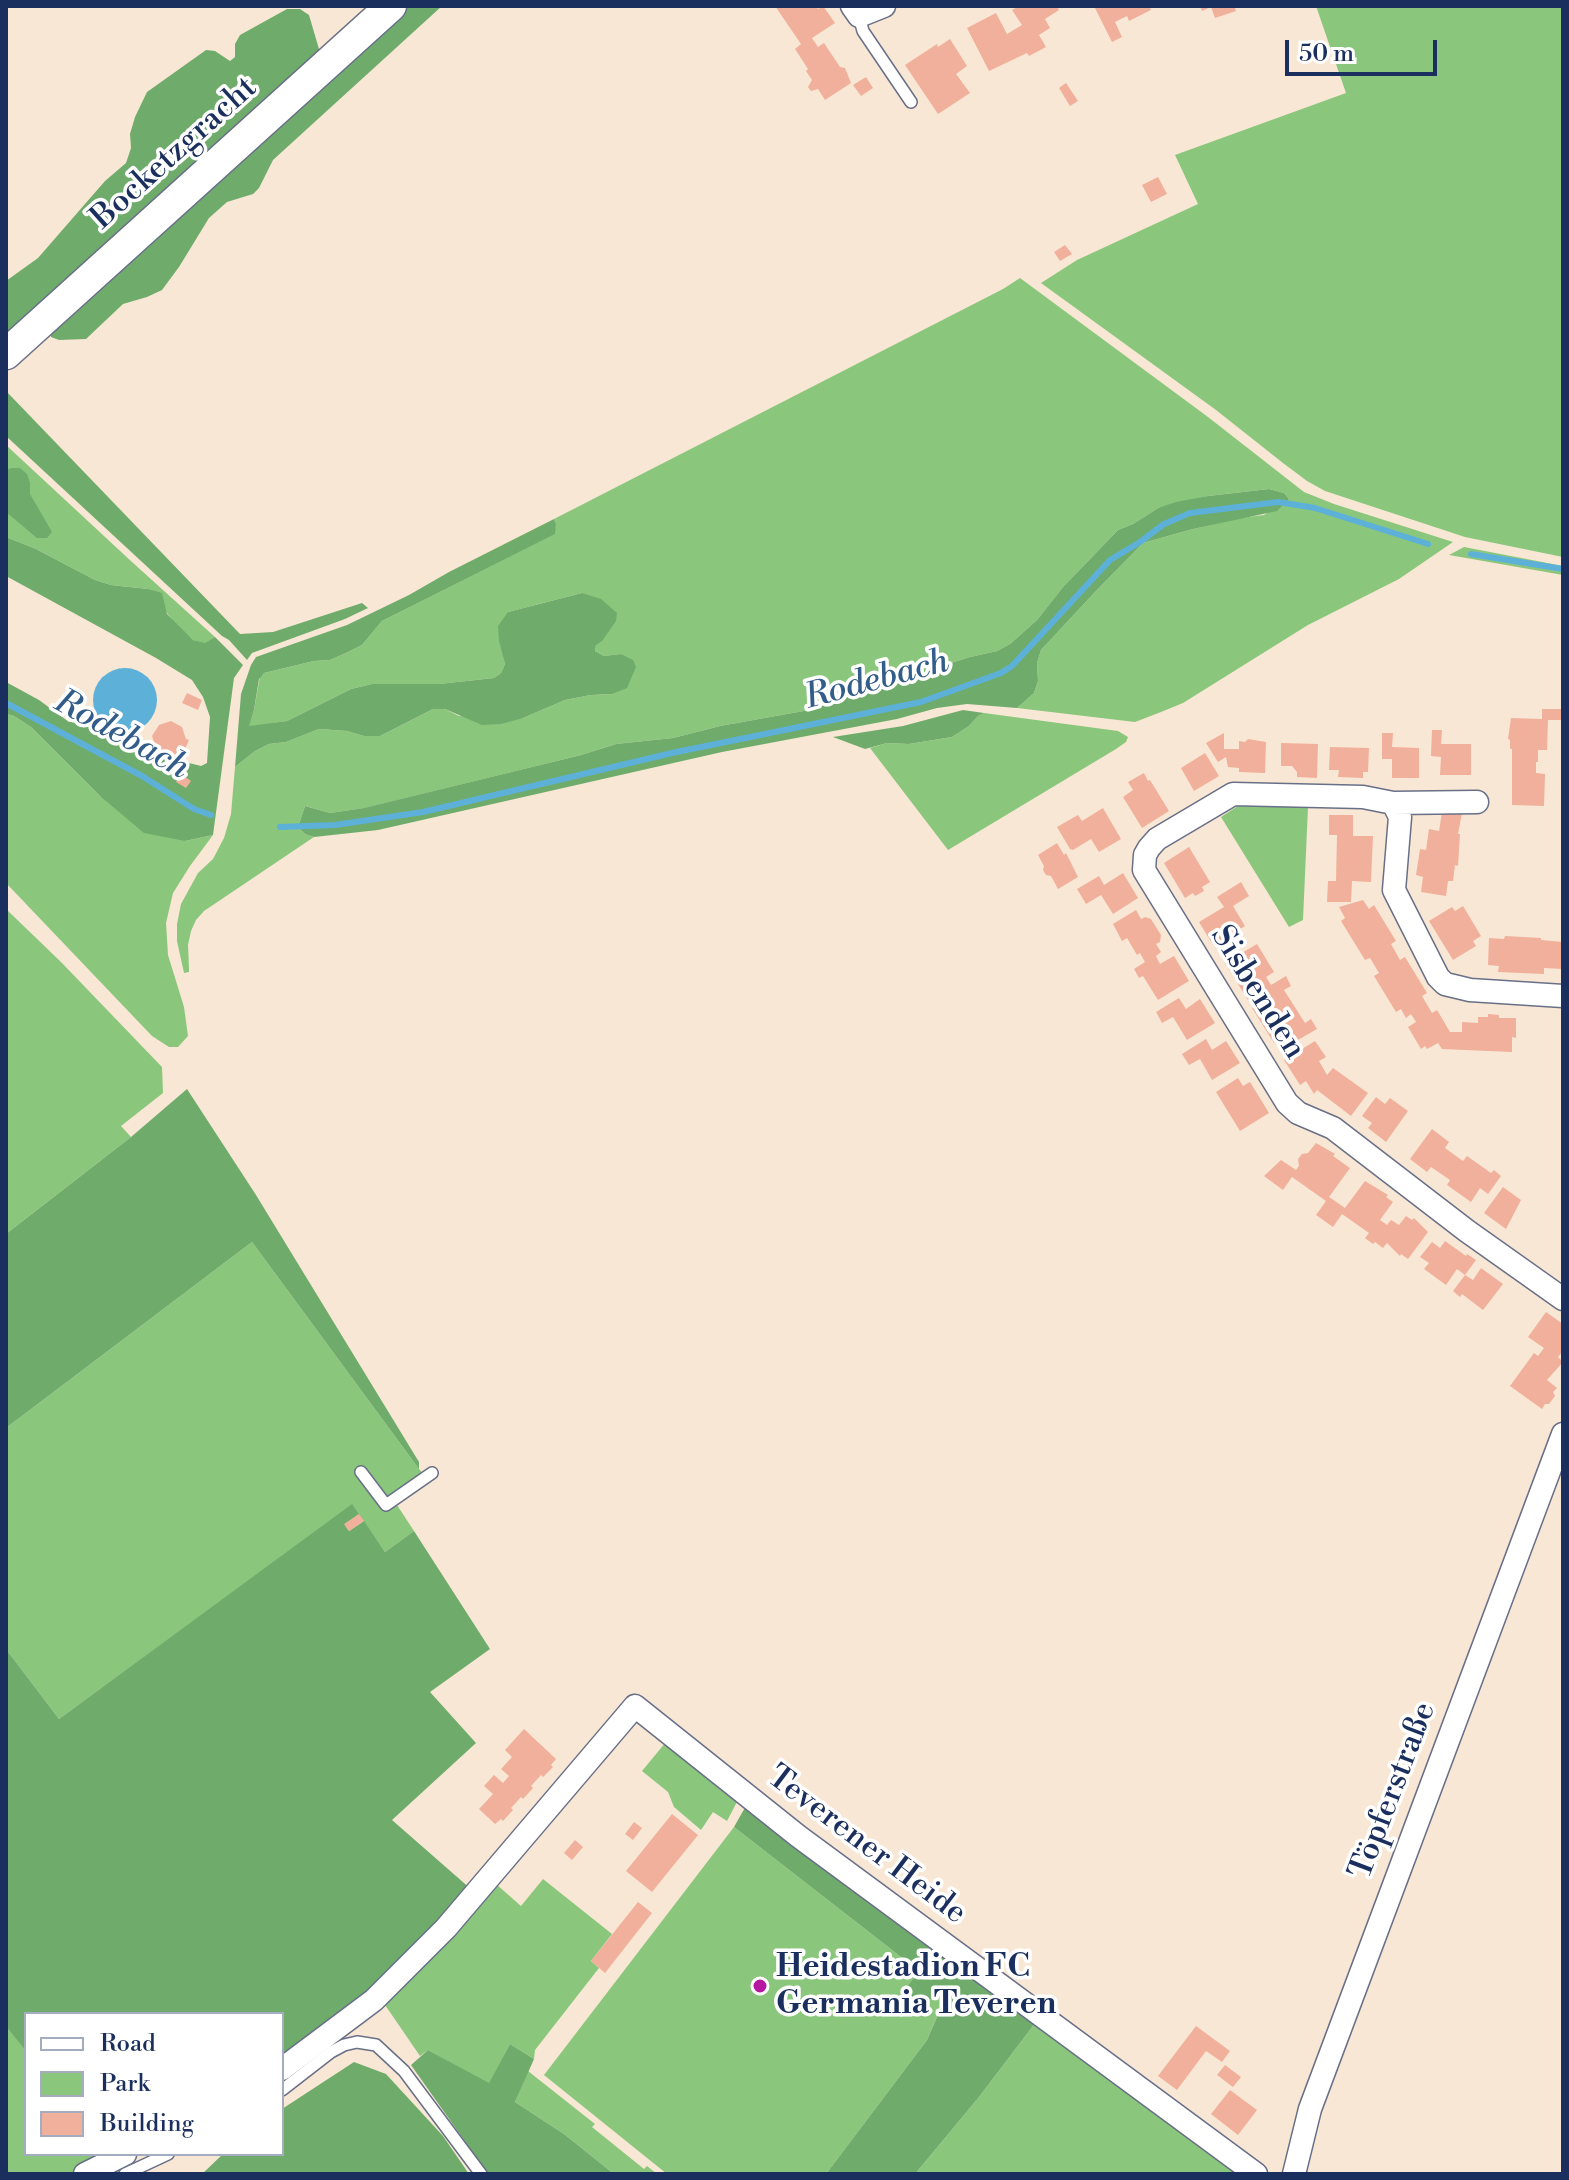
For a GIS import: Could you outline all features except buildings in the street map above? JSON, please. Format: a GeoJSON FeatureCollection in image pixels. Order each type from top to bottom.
{"type":"FeatureCollection","features":[{"type":"Feature","properties":{"kind":"street","name":"Bocketzgracht"},"geometry":{"type":"LineString","coordinates":[[6,354],[391,6]]}},
{"type":"Feature","properties":{"kind":"street"},"geometry":{"type":"LineString","coordinates":[[856,11],[884,6]]}},
{"type":"Feature","properties":{"kind":"street","name":"Sisbenden"},"geometry":{"type":"LineString","coordinates":[[1477,802],[1393,803],[1363,797],[1233,794],[1157,839],[1145,855],[1144,870],[1287,1103],[1298,1113],[1333,1128],[1467,1231],[1563,1299]]}},
{"type":"Feature","properties":{"kind":"street"},"geometry":{"type":"LineString","coordinates":[[1393,803],[1400,817],[1394,890],[1438,977],[1445,984],[1470,990],[1563,996]]}},
{"type":"Feature","properties":{"kind":"street","name":"Töpferstraße"},"geometry":{"type":"LineString","coordinates":[[1294,2174],[1309,2114],[1563,1434]]}},
{"type":"Feature","properties":{"kind":"street","name":"Teverener Heide"},"geometry":{"type":"LineString","coordinates":[[284,2068],[374,2000],[446,1928],[635,1706],[798,1836],[1256,2174]]}},
{"type":"Feature","properties":{"kind":"street"},"geometry":{"type":"LineString","coordinates":[[85,2174],[121,2156]]}},
{"type":"Feature","properties":{"kind":"lane"},"geometry":{"type":"LineString","coordinates":[[856,11],[863,31],[911,102]]}},
{"type":"Feature","properties":{"kind":"lane"},"geometry":{"type":"LineString","coordinates":[[361,1472],[386,1505],[432,1473]]}},
{"type":"Feature","properties":{"kind":"lane"},"geometry":{"type":"LineString","coordinates":[[284,2088],[344,2045],[357,2042],[376,2045],[404,2071],[481,2174]]}},
{"type":"Feature","properties":{"kind":"lane"},"geometry":{"type":"LineString","coordinates":[[125,2174],[164,2156]]}},
{"type":"Feature","properties":{"kind":"green space"},"geometry":{"type":"Polygon","coordinates":[[[408,6],[442,6],[273,160],[253,194],[227,202],[209,218],[162,290],[123,304],[86,339],[59,340],[51,337],[49,329],[408,6]]]}},
{"type":"Feature","properties":{"kind":"green space"},"geometry":{"type":"Polygon","coordinates":[[[1316,6],[1563,6],[1563,557],[1465,537],[1325,491],[1307,481],[1216,410],[1041,283],[1077,260],[1198,204],[1175,155],[1346,93],[1316,6]]]}},
{"type":"Feature","properties":{"kind":"green space"},"geometry":{"type":"Polygon","coordinates":[[[287,9],[300,9],[309,15],[321,56],[6,343],[6,281],[38,258],[105,181],[126,163],[135,117],[147,92],[206,50],[215,51],[230,61],[235,57],[235,44],[240,35],[287,9]]]}},
{"type":"Feature","properties":{"kind":"green space"},"geometry":{"type":"Polygon","coordinates":[[[1020,278],[1304,492],[1453,542],[1399,579],[1308,625],[1183,703],[1135,722],[1017,708],[1034,693],[1041,650],[1143,543],[1240,518],[1264,515],[1289,499],[1284,493],[1269,489],[1208,496],[1158,508],[1118,530],[1063,587],[1037,620],[1010,644],[997,651],[809,710],[673,738],[616,744],[365,808],[330,813],[305,806],[298,827],[314,837],[204,911],[191,931],[189,972],[184,973],[177,941],[181,904],[198,873],[213,859],[224,838],[231,814],[235,767],[255,751],[319,729],[380,736],[433,709],[445,709],[459,716],[523,718],[565,700],[612,694],[622,654],[604,656],[595,651],[582,593],[508,612],[503,655],[505,664],[501,673],[494,678],[439,684],[372,684],[351,689],[287,721],[248,727],[260,676],[314,661],[330,660],[362,645],[382,621],[554,534],[554,519],[1020,278]]]}},
{"type":"Feature","properties":{"kind":"green space"},"geometry":{"type":"Polygon","coordinates":[[[6,391],[240,634],[273,632],[362,603],[368,608],[252,653],[247,660],[6,436],[6,391]]]}},
{"type":"Feature","properties":{"kind":"green space"},"geometry":{"type":"Polygon","coordinates":[[[6,445],[215,637],[205,644],[193,640],[178,627],[148,589],[95,580],[6,537],[6,445]]]}},
{"type":"Feature","properties":{"kind":"green space"},"geometry":{"type":"Polygon","coordinates":[[[20,468],[27,474],[30,494],[52,532],[47,538],[37,538],[6,512],[6,470],[20,468]]]}},
{"type":"Feature","properties":{"kind":"green space"},"geometry":{"type":"Polygon","coordinates":[[[1269,489],[1284,493],[1289,499],[1277,511],[1143,543],[1041,650],[1034,693],[1017,708],[967,704],[937,708],[897,719],[722,752],[378,830],[314,837],[298,827],[305,806],[330,813],[364,808],[616,744],[673,738],[809,710],[997,651],[1010,644],[1037,620],[1063,587],[1118,530],[1158,508],[1176,502],[1269,489]]]}},
{"type":"Feature","properties":{"kind":"green space"},"geometry":{"type":"Polygon","coordinates":[[[554,519],[555,534],[382,621],[362,645],[330,660],[264,673],[259,679],[249,726],[287,721],[351,689],[372,684],[439,684],[494,678],[501,673],[505,664],[498,626],[508,612],[582,593],[601,599],[617,613],[616,621],[596,645],[595,651],[604,656],[621,654],[633,660],[636,667],[627,688],[612,694],[565,700],[501,724],[482,725],[445,709],[433,709],[380,736],[319,729],[286,742],[269,744],[235,767],[241,694],[256,657],[347,625],[554,519]]]}},
{"type":"Feature","properties":{"kind":"green space"},"geometry":{"type":"Polygon","coordinates":[[[6,537],[95,580],[162,593],[167,614],[193,640],[205,643],[215,637],[243,665],[234,678],[213,835],[185,841],[144,833],[100,796],[31,727],[6,714],[6,682],[39,700],[69,722],[104,722],[130,731],[147,746],[177,760],[201,766],[207,763],[210,717],[203,697],[192,680],[6,576],[6,537]]]}},
{"type":"Feature","properties":{"kind":"green space"},"geometry":{"type":"Polygon","coordinates":[[[1464,547],[1563,566],[1563,575],[1449,555],[1464,547]]]}},
{"type":"Feature","properties":{"kind":"green space"},"geometry":{"type":"Polygon","coordinates":[[[963,710],[984,713],[952,737],[909,744],[887,743],[865,749],[833,737],[903,726],[963,710]]]}},
{"type":"Feature","properties":{"kind":"green space"},"geometry":{"type":"Polygon","coordinates":[[[984,713],[1118,731],[1128,737],[1116,749],[948,850],[870,748],[887,743],[909,744],[952,737],[984,713]]]}},
{"type":"Feature","properties":{"kind":"green space"},"geometry":{"type":"Polygon","coordinates":[[[6,714],[31,727],[100,796],[185,841],[213,835],[173,893],[166,923],[168,955],[184,1007],[188,1036],[178,1047],[169,1047],[152,1036],[6,883],[6,714]]]}},
{"type":"Feature","properties":{"kind":"green space"},"geometry":{"type":"Polygon","coordinates":[[[1241,804],[1308,807],[1303,920],[1289,927],[1221,817],[1241,804]]]}},
{"type":"Feature","properties":{"kind":"green space"},"geometry":{"type":"Polygon","coordinates":[[[6,909],[162,1067],[163,1093],[121,1126],[131,1137],[6,1234],[6,909]]]}},
{"type":"Feature","properties":{"kind":"green space"},"geometry":{"type":"Polygon","coordinates":[[[187,1089],[256,1195],[419,1462],[419,1469],[252,1242],[6,1428],[6,1234],[131,1137],[187,1089]]]}},
{"type":"Feature","properties":{"kind":"green space"},"geometry":{"type":"Polygon","coordinates":[[[252,1242],[431,1482],[397,1505],[414,1531],[385,1552],[352,1505],[59,1719],[6,1649],[6,1428],[252,1242]]]}},
{"type":"Feature","properties":{"kind":"green space"},"geometry":{"type":"Polygon","coordinates":[[[352,1504],[359,1514],[345,1525],[349,1531],[364,1521],[385,1552],[414,1531],[490,1649],[430,1692],[476,1743],[392,1820],[472,1890],[371,1995],[284,2061],[284,2012],[24,2012],[24,2048],[6,2026],[6,1649],[59,1719],[352,1504]]]}},
{"type":"Feature","properties":{"kind":"green space"},"geometry":{"type":"Polygon","coordinates":[[[666,1742],[738,1800],[727,1821],[713,1812],[701,1830],[674,1807],[668,1792],[642,1771],[666,1742]]]}},
{"type":"Feature","properties":{"kind":"green space"},"geometry":{"type":"Polygon","coordinates":[[[747,1804],[1036,2022],[915,2174],[826,2174],[927,2040],[945,1998],[896,2001],[919,1971],[734,1827],[747,1804]]]}},
{"type":"Feature","properties":{"kind":"green space","name":"Heidestadion FC Germania Teveren"},"geometry":{"type":"Polygon","coordinates":[[[734,1827],[919,1971],[897,2000],[945,1997],[927,2040],[826,2174],[667,2174],[544,2075],[734,1827]]]}},
{"type":"Feature","properties":{"kind":"green space"},"geometry":{"type":"Polygon","coordinates":[[[6,1832],[26,2012],[24,2156],[107,2156],[75,2174],[6,2174],[6,1832]]]}},
{"type":"Feature","properties":{"kind":"green space"},"geometry":{"type":"Polygon","coordinates":[[[543,1879],[612,1934],[591,1961],[599,1968],[535,2050],[534,2059],[510,2044],[489,2084],[428,2050],[420,2056],[383,2002],[496,1884],[521,1906],[543,1879]]]}},
{"type":"Feature","properties":{"kind":"green space"},"geometry":{"type":"Polygon","coordinates":[[[1036,2022],[1245,2174],[915,2174],[1036,2022]]]}},
{"type":"Feature","properties":{"kind":"green space"},"geometry":{"type":"Polygon","coordinates":[[[510,2044],[534,2059],[515,2102],[564,2134],[614,2174],[488,2174],[411,2065],[428,2050],[489,2083],[510,2044]]]}},
{"type":"Feature","properties":{"kind":"green space"},"geometry":{"type":"Polygon","coordinates":[[[354,2062],[386,2074],[443,2136],[469,2174],[202,2174],[221,2156],[284,2156],[284,2108],[354,2062]]]}},
{"type":"Feature","properties":{"kind":"green space"},"geometry":{"type":"Polygon","coordinates":[[[528,2071],[595,2124],[592,2127],[644,2169],[647,2166],[657,2174],[614,2174],[564,2134],[515,2102],[528,2071]]]}},
{"type":"Feature","properties":{"kind":"water"},"geometry":{"type":"Polygon","coordinates":[[[125,668],[143,674],[151,682],[157,700],[151,718],[143,726],[125,732],[107,726],[99,718],[93,700],[99,682],[107,674],[125,668]]]}},
{"type":"Feature","properties":{"kind":"waterway","name":"Rodebach"},"geometry":{"type":"LineString","coordinates":[[280,827],[335,825],[423,812],[672,753],[921,702],[1001,673],[1012,666],[1110,560],[1164,524],[1190,513],[1278,502],[1315,508],[1428,544]]}},
{"type":"Feature","properties":{"kind":"waterway","name":"Rodebach"},"geometry":{"type":"LineString","coordinates":[[1471,554],[1563,569]]}},
{"type":"Feature","properties":{"kind":"waterway","name":"Rodebach"},"geometry":{"type":"LineString","coordinates":[[6,703],[142,776],[194,809],[211,815]]}},
{"type":"Feature","properties":{"kind":"place","name":"Heidestadion FC Germania Teveren"},"geometry":{"type":"Point","coordinates":[760,1986]}}]}
